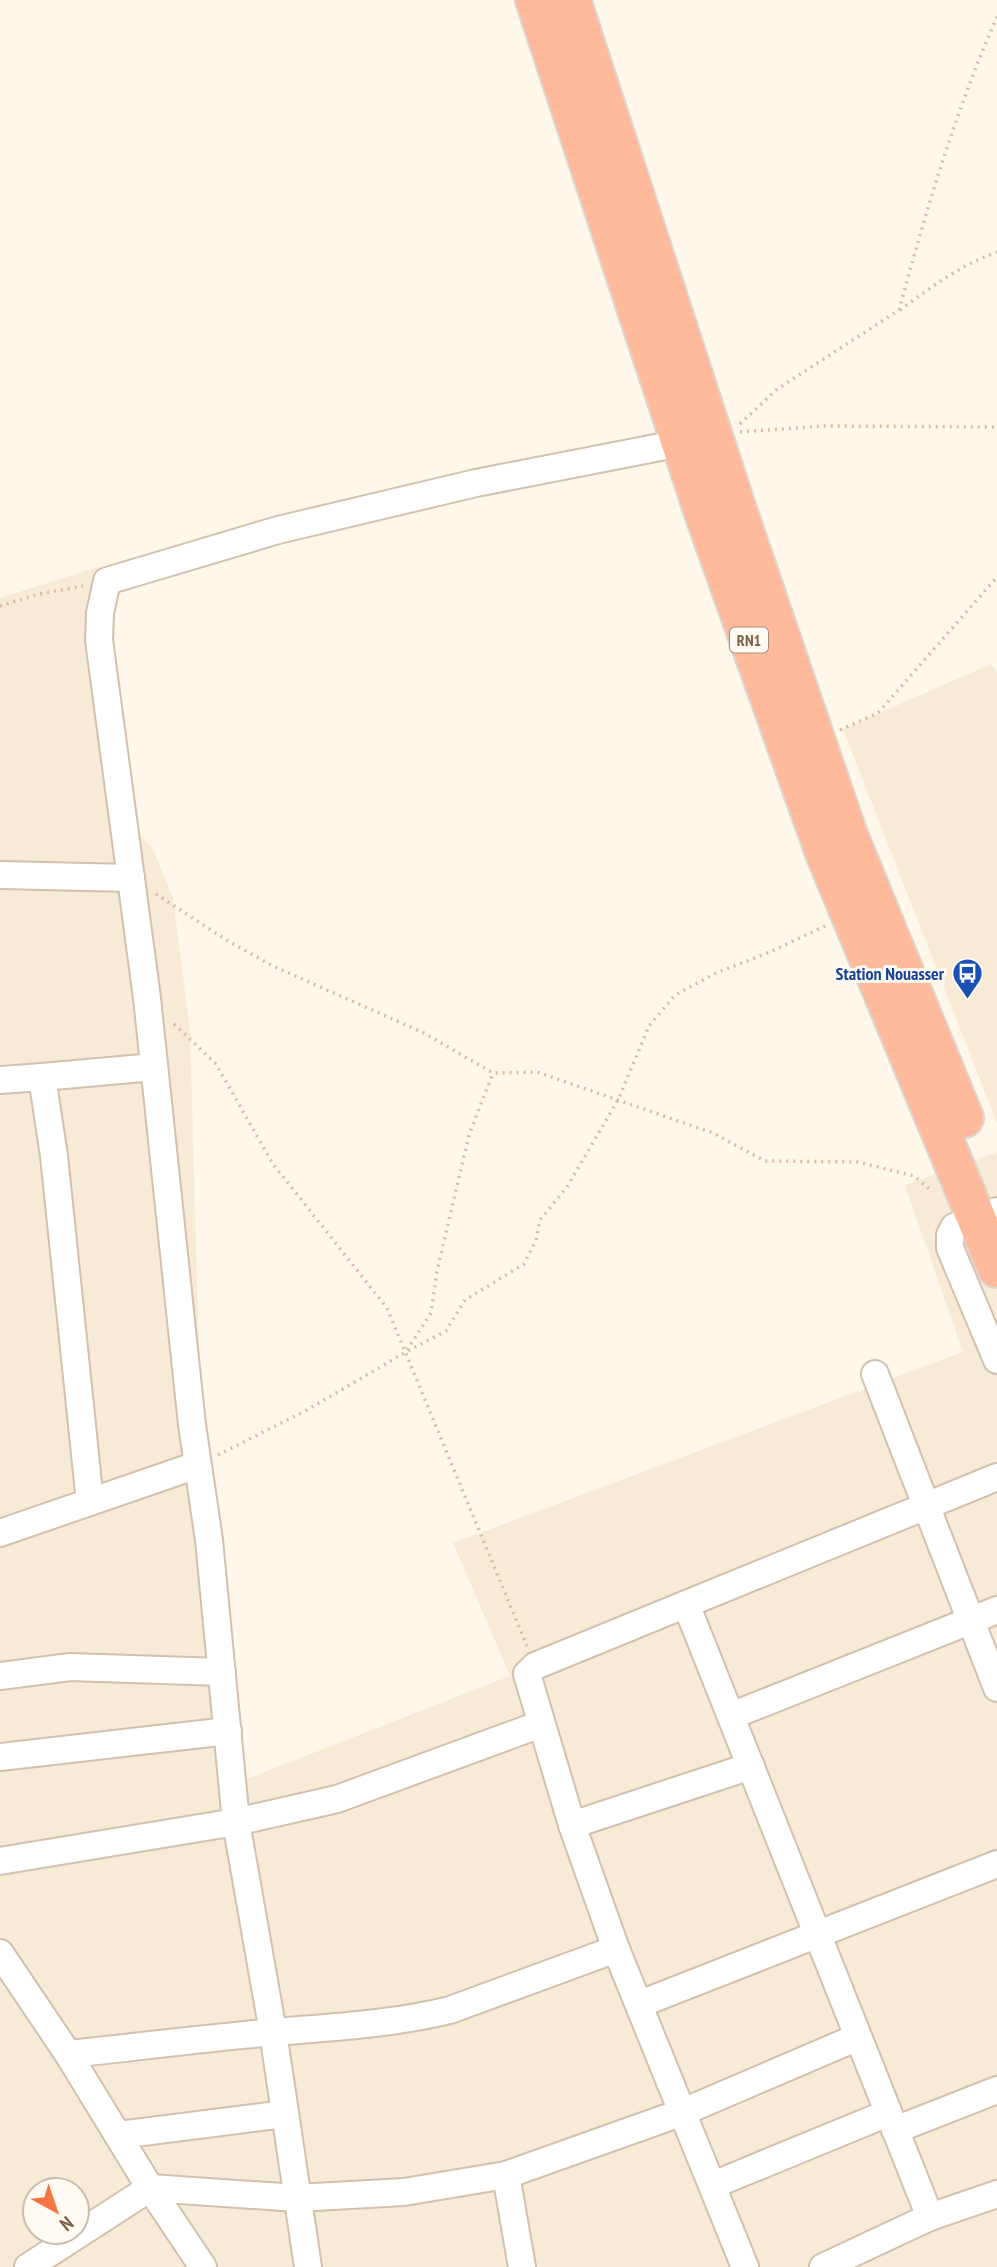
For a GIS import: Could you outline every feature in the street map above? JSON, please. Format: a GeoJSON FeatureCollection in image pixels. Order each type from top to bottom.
{"type":"FeatureCollection","features":[{"type":"Feature","properties":{"kind":"highway","name":"RN1"},"geometry":{"type":"LineString","coordinates":[[535,0],[708,438],[985,1212],[997,1268]]}},
{"type":"Feature","properties":{"kind":"highway","name":"RN1"},"geometry":{"type":"LineString","coordinates":[[571,0],[708,438],[825,853],[985,1212]]}},
{"type":"Feature","properties":{"kind":"street"},"geometry":{"type":"LineString","coordinates":[[308,2267],[274,2032],[236,1822],[209,1540],[197,1465],[147,998],[99,640],[100,613],[107,581],[278,530],[476,483],[708,438]]}},
{"type":"Feature","properties":{"kind":"street"},"geometry":{"type":"LineString","coordinates":[[0,875],[131,878]]}},
{"type":"Feature","properties":{"kind":"street"},"geometry":{"type":"LineString","coordinates":[[0,1080],[154,1067]]}},
{"type":"Feature","properties":{"kind":"street"},"geometry":{"type":"LineString","coordinates":[[41,1077],[54,1156],[90,1502]]}},
{"type":"Feature","properties":{"kind":"street"},"geometry":{"type":"LineString","coordinates":[[985,1212],[954,1227],[950,1248],[997,1360]]}},
{"type":"Feature","properties":{"kind":"street"},"geometry":{"type":"LineString","coordinates":[[875,1374],[997,1688]]}},
{"type":"Feature","properties":{"kind":"street"},"geometry":{"type":"LineString","coordinates":[[1,1525],[90,1502],[197,1465]]}},
{"type":"Feature","properties":{"kind":"street"},"geometry":{"type":"LineString","coordinates":[[746,2267],[616,1949],[572,1825],[527,1677],[530,1669],[535,1666],[997,1477]]}},
{"type":"Feature","properties":{"kind":"street"},"geometry":{"type":"LineString","coordinates":[[686,1604],[930,2217]]}},
{"type":"Feature","properties":{"kind":"street"},"geometry":{"type":"LineString","coordinates":[[731,1716],[997,1610]]}},
{"type":"Feature","properties":{"kind":"street"},"geometry":{"type":"LineString","coordinates":[[0,1676],[70,1667],[222,1672]]}},
{"type":"Feature","properties":{"kind":"street"},"geometry":{"type":"LineString","coordinates":[[0,1861],[236,1822],[337,1799],[541,1724]]}},
{"type":"Feature","properties":{"kind":"street"},"geometry":{"type":"LineString","coordinates":[[0,1757],[228,1731]]}},
{"type":"Feature","properties":{"kind":"street"},"geometry":{"type":"LineString","coordinates":[[572,1825],[751,1766]]}},
{"type":"Feature","properties":{"kind":"street"},"geometry":{"type":"LineString","coordinates":[[640,2004],[997,1864]]}},
{"type":"Feature","properties":{"kind":"street"},"geometry":{"type":"LineString","coordinates":[[68,2054],[388,2023],[450,2010],[616,1949]]}},
{"type":"Feature","properties":{"kind":"street"},"geometry":{"type":"LineString","coordinates":[[2,1961],[68,2054],[150,2188],[203,2267]]}},
{"type":"Feature","properties":{"kind":"street"},"geometry":{"type":"LineString","coordinates":[[28,2267],[150,2188],[297,2198],[404,2192],[506,2175],[683,2112],[858,2037]]}},
{"type":"Feature","properties":{"kind":"street"},"geometry":{"type":"LineString","coordinates":[[713,2185],[892,2121],[997,2090]]}},
{"type":"Feature","properties":{"kind":"street"},"geometry":{"type":"LineString","coordinates":[[119,2135],[285,2114]]}},
{"type":"Feature","properties":{"kind":"street"},"geometry":{"type":"LineString","coordinates":[[506,2175],[522,2267]]}},
{"type":"Feature","properties":{"kind":"street"},"geometry":{"type":"LineString","coordinates":[[822,2267],[930,2217],[997,2194]]}},
{"type":"Feature","properties":{"kind":"path"},"geometry":{"type":"LineString","coordinates":[[899,310],[924,216],[978,61],[997,17]]}},
{"type":"Feature","properties":{"kind":"path"},"geometry":{"type":"LineString","coordinates":[[708,438],[938,282],[997,252]]}},
{"type":"Feature","properties":{"kind":"path"},"geometry":{"type":"LineString","coordinates":[[708,438],[775,428],[824,426],[997,427]]}},
{"type":"Feature","properties":{"kind":"path"},"geometry":{"type":"LineString","coordinates":[[814,736],[843,729],[878,713],[997,577]]}},
{"type":"Feature","properties":{"kind":"path"},"geometry":{"type":"LineString","coordinates":[[0,606],[39,594],[107,581]]}},
{"type":"Feature","properties":{"kind":"path"},"geometry":{"type":"LineString","coordinates":[[131,878],[228,941],[273,966],[424,1033],[493,1073],[537,1072],[713,1133],[765,1161],[858,1162],[914,1176],[985,1212]]}},
{"type":"Feature","properties":{"kind":"path"},"geometry":{"type":"LineString","coordinates":[[197,1465],[307,1410],[446,1331],[465,1300],[524,1264],[536,1240],[540,1220],[567,1187],[618,1100],[649,1026],[676,995],[716,973],[770,952],[850,914]]}},
{"type":"Feature","properties":{"kind":"path"},"geometry":{"type":"LineString","coordinates":[[147,998],[216,1064],[273,1164],[387,1308],[535,1666]]}},
{"type":"Feature","properties":{"kind":"path"},"geometry":{"type":"LineString","coordinates":[[405,1352],[431,1313],[437,1271],[469,1135],[493,1073]]}},
{"type":"Feature","properties":{"kind":"shaded area"},"geometry":{"type":"Polygon","coordinates":[[[101,566],[118,811],[153,849],[173,898],[190,1031],[202,1459],[229,1786],[510,1676],[453,1543],[963,1352],[905,1185],[997,1152],[997,2267],[0,2267],[0,598],[101,566]]]}},
{"type":"Feature","properties":{"kind":"shaded area"},"geometry":{"type":"Polygon","coordinates":[[[991,664],[997,672],[997,1123],[843,729],[991,664]]]}},
{"type":"Feature","properties":{"kind":"place","name":"Station Nouasser"},"geometry":{"type":"Point","coordinates":[967,1001]}}]}
